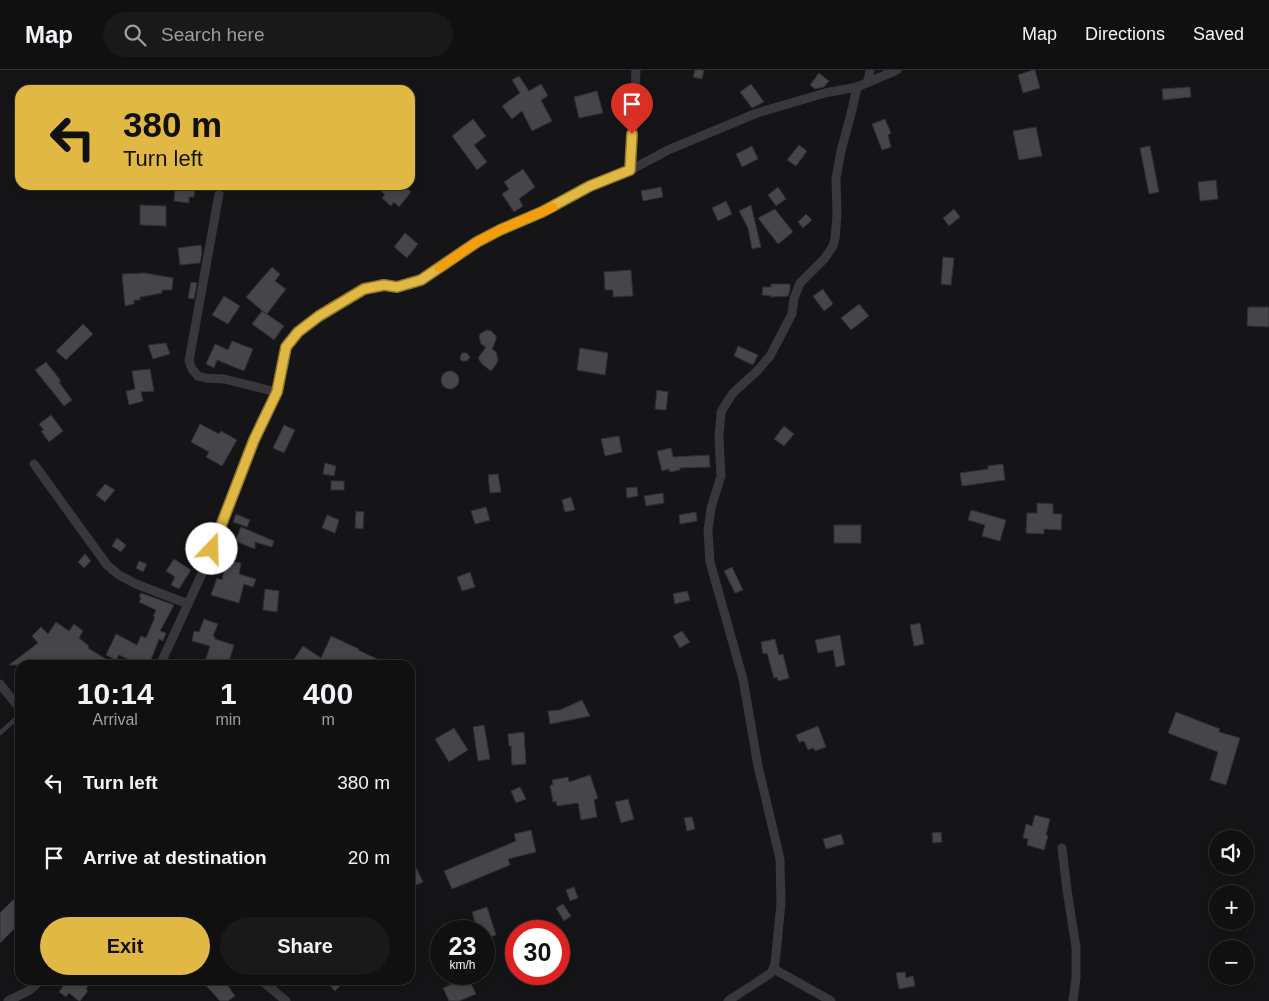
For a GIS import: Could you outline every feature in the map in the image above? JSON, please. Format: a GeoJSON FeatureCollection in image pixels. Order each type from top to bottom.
{"type":"FeatureCollection","features":[{"type":"Feature","properties":{"kind":"street"},"geometry":{"type":"LineString","coordinates":[[630,170],[636,70]]}},
{"type":"Feature","properties":{"kind":"street"},"geometry":{"type":"LineString","coordinates":[[868,81],[870,70]]}},
{"type":"Feature","properties":{"kind":"street"},"geometry":{"type":"LineString","coordinates":[[162,660],[205,567],[254,440],[277,392],[286,347],[298,332],[353,294],[364,289],[384,285],[397,287],[421,280],[477,242],[542,212],[590,186],[630,170],[668,150],[758,113],[857,87],[897,70]]}},
{"type":"Feature","properties":{"kind":"street"},"geometry":{"type":"LineString","coordinates":[[728,1001],[771,973],[774,969],[781,903],[780,859],[758,766],[742,679],[710,562],[708,530],[711,508],[721,476],[719,438],[722,412],[733,393],[770,356],[792,314],[794,298],[800,283],[825,258],[833,246],[837,215],[836,179],[845,132],[857,87]]}},
{"type":"Feature","properties":{"kind":"street"},"geometry":{"type":"LineString","coordinates":[[219,194],[189,361],[192,369],[198,376],[224,379],[277,392]]}},
{"type":"Feature","properties":{"kind":"street"},"geometry":{"type":"LineString","coordinates":[[34,464],[107,565],[119,575],[136,584],[188,604]]}},
{"type":"Feature","properties":{"kind":"street"},"geometry":{"type":"LineString","coordinates":[[0,684],[15,703]]}},
{"type":"Feature","properties":{"kind":"street"},"geometry":{"type":"LineString","coordinates":[[1062,848],[1076,947],[1076,978],[1073,1001]]}},
{"type":"Feature","properties":{"kind":"street"},"geometry":{"type":"LineString","coordinates":[[774,969],[831,1001]]}},
{"type":"Feature","properties":{"kind":"street"},"geometry":{"type":"LineString","coordinates":[[8,1001],[30,990],[36,985]]}},
{"type":"Feature","properties":{"kind":"street"},"geometry":{"type":"LineString","coordinates":[[267,985],[286,1001]]}},
{"type":"Feature","properties":{"kind":"lane"},"geometry":{"type":"LineString","coordinates":[[0,733],[15,720]]}},
{"type":"Feature","properties":{"kind":"building"},"geometry":{"type":"Polygon","coordinates":[[[695,70],[704,70],[702,79],[693,77],[695,70]]]}},
{"type":"Feature","properties":{"kind":"building"},"geometry":{"type":"Polygon","coordinates":[[[1035,70],[1040,88],[1023,93],[1018,75],[1035,70]]]}},
{"type":"Feature","properties":{"kind":"building"},"geometry":{"type":"Polygon","coordinates":[[[819,73],[829,81],[824,87],[815,89],[810,85],[819,73]]]}},
{"type":"Feature","properties":{"kind":"building"},"geometry":{"type":"Polygon","coordinates":[[[519,76],[529,91],[541,84],[548,96],[541,100],[552,121],[532,131],[522,111],[512,119],[502,106],[520,93],[512,80],[519,76]]]}},
{"type":"Feature","properties":{"kind":"building"},"geometry":{"type":"Polygon","coordinates":[[[751,84],[764,102],[752,108],[740,92],[751,84]]]}},
{"type":"Feature","properties":{"kind":"building"},"geometry":{"type":"Polygon","coordinates":[[[1190,87],[1191,97],[1163,100],[1162,89],[1190,87]]]}},
{"type":"Feature","properties":{"kind":"building"},"geometry":{"type":"Polygon","coordinates":[[[597,91],[603,113],[579,118],[574,97],[597,91]]]}},
{"type":"Feature","properties":{"kind":"building"},"geometry":{"type":"Polygon","coordinates":[[[473,119],[486,136],[474,145],[487,162],[477,170],[452,136],[473,119]]]}},
{"type":"Feature","properties":{"kind":"building"},"geometry":{"type":"Polygon","coordinates":[[[885,119],[891,133],[888,135],[891,147],[882,150],[872,124],[885,119]]]}},
{"type":"Feature","properties":{"kind":"building"},"geometry":{"type":"Polygon","coordinates":[[[1036,127],[1042,156],[1019,160],[1013,131],[1036,127]]]}},
{"type":"Feature","properties":{"kind":"building"},"geometry":{"type":"Polygon","coordinates":[[[799,145],[807,151],[796,166],[787,160],[799,145]]]}},
{"type":"Feature","properties":{"kind":"building"},"geometry":{"type":"Polygon","coordinates":[[[752,146],[758,159],[742,167],[736,154],[752,146]]]}},
{"type":"Feature","properties":{"kind":"building"},"geometry":{"type":"Polygon","coordinates":[[[1150,146],[1159,192],[1149,194],[1140,148],[1150,146]]]}},
{"type":"Feature","properties":{"kind":"building"},"geometry":{"type":"Polygon","coordinates":[[[523,169],[535,187],[519,199],[523,206],[514,212],[502,194],[509,189],[504,182],[523,169]]]}},
{"type":"Feature","properties":{"kind":"building"},"geometry":{"type":"Polygon","coordinates":[[[1216,180],[1218,199],[1200,201],[1198,182],[1216,180]]]}},
{"type":"Feature","properties":{"kind":"building"},"geometry":{"type":"Polygon","coordinates":[[[661,187],[663,197],[643,201],[641,191],[661,187]]]}},
{"type":"Feature","properties":{"kind":"building"},"geometry":{"type":"Polygon","coordinates":[[[778,187],[786,199],[776,206],[768,195],[778,187]]]}},
{"type":"Feature","properties":{"kind":"building"},"geometry":{"type":"Polygon","coordinates":[[[175,190],[195,190],[194,197],[189,197],[189,203],[174,201],[175,190]]]}},
{"type":"Feature","properties":{"kind":"building"},"geometry":{"type":"Polygon","coordinates":[[[380,190],[409,190],[411,192],[399,207],[394,202],[391,206],[382,198],[385,195],[380,190]]]}},
{"type":"Feature","properties":{"kind":"building"},"geometry":{"type":"Polygon","coordinates":[[[726,201],[732,214],[718,221],[712,208],[726,201]]]}},
{"type":"Feature","properties":{"kind":"building"},"geometry":{"type":"Polygon","coordinates":[[[140,205],[166,206],[166,226],[140,225],[140,205]]]}},
{"type":"Feature","properties":{"kind":"building"},"geometry":{"type":"Polygon","coordinates":[[[751,205],[761,247],[752,249],[748,228],[739,211],[751,205]]]}},
{"type":"Feature","properties":{"kind":"building"},"geometry":{"type":"Polygon","coordinates":[[[775,209],[793,232],[778,244],[758,218],[775,209]]]}},
{"type":"Feature","properties":{"kind":"building"},"geometry":{"type":"Polygon","coordinates":[[[954,209],[960,217],[949,226],[943,218],[954,209]]]}},
{"type":"Feature","properties":{"kind":"building"},"geometry":{"type":"Polygon","coordinates":[[[806,214],[812,220],[803,228],[798,222],[806,214]]]}},
{"type":"Feature","properties":{"kind":"building"},"geometry":{"type":"Polygon","coordinates":[[[405,233],[418,244],[407,258],[394,247],[405,233]]]}},
{"type":"Feature","properties":{"kind":"building"},"geometry":{"type":"Polygon","coordinates":[[[201,245],[200,263],[180,265],[178,248],[201,245]]]}},
{"type":"Feature","properties":{"kind":"building"},"geometry":{"type":"Polygon","coordinates":[[[943,257],[954,258],[951,285],[941,284],[943,257]]]}},
{"type":"Feature","properties":{"kind":"building"},"geometry":{"type":"Polygon","coordinates":[[[272,267],[280,274],[275,281],[286,289],[267,314],[284,326],[274,340],[252,324],[262,311],[266,314],[246,297],[272,267]]]}},
{"type":"Feature","properties":{"kind":"building"},"geometry":{"type":"Polygon","coordinates":[[[631,270],[633,296],[613,297],[613,290],[605,290],[604,272],[631,270]]]}},
{"type":"Feature","properties":{"kind":"building"},"geometry":{"type":"Polygon","coordinates":[[[145,273],[173,278],[172,290],[162,290],[162,293],[140,297],[140,300],[134,300],[134,304],[125,306],[122,274],[145,273]]]}},
{"type":"Feature","properties":{"kind":"building"},"geometry":{"type":"Polygon","coordinates":[[[191,282],[197,283],[194,299],[188,298],[191,282]]]}},
{"type":"Feature","properties":{"kind":"building"},"geometry":{"type":"Polygon","coordinates":[[[771,284],[790,284],[788,296],[771,297],[762,295],[763,287],[771,287],[771,284]]]}},
{"type":"Feature","properties":{"kind":"building"},"geometry":{"type":"Polygon","coordinates":[[[823,289],[833,304],[824,311],[813,296],[823,289]]]}},
{"type":"Feature","properties":{"kind":"building"},"geometry":{"type":"Polygon","coordinates":[[[224,296],[240,306],[228,324],[212,315],[224,296]]]}},
{"type":"Feature","properties":{"kind":"building"},"geometry":{"type":"Polygon","coordinates":[[[859,304],[869,316],[851,330],[841,318],[859,304]]]}},
{"type":"Feature","properties":{"kind":"building"},"geometry":{"type":"Polygon","coordinates":[[[1248,307],[1269,307],[1269,327],[1247,326],[1248,307]]]}},
{"type":"Feature","properties":{"kind":"building"},"geometry":{"type":"Polygon","coordinates":[[[83,324],[93,334],[66,360],[56,351],[83,324]]]}},
{"type":"Feature","properties":{"kind":"building"},"geometry":{"type":"Polygon","coordinates":[[[487,330],[496,336],[492,349],[496,352],[498,359],[491,371],[478,358],[486,347],[481,344],[479,336],[487,330]]]}},
{"type":"Feature","properties":{"kind":"building"},"geometry":{"type":"Polygon","coordinates":[[[232,341],[253,349],[244,371],[217,360],[214,368],[206,364],[215,344],[228,350],[232,341]]]}},
{"type":"Feature","properties":{"kind":"building"},"geometry":{"type":"Polygon","coordinates":[[[166,343],[170,354],[153,359],[148,345],[166,343]]]}},
{"type":"Feature","properties":{"kind":"building"},"geometry":{"type":"Polygon","coordinates":[[[738,346],[758,355],[753,365],[734,356],[738,346]]]}},
{"type":"Feature","properties":{"kind":"building"},"geometry":{"type":"Polygon","coordinates":[[[580,348],[608,353],[605,375],[577,370],[580,348]]]}},
{"type":"Feature","properties":{"kind":"building"},"geometry":{"type":"Polygon","coordinates":[[[462,353],[467,353],[470,357],[467,361],[461,361],[462,353]]]}},
{"type":"Feature","properties":{"kind":"building"},"geometry":{"type":"Polygon","coordinates":[[[46,362],[61,381],[59,382],[72,400],[64,406],[35,370],[46,362]]]}},
{"type":"Feature","properties":{"kind":"building"},"geometry":{"type":"Polygon","coordinates":[[[150,369],[154,391],[141,392],[143,401],[129,405],[126,391],[135,389],[132,371],[150,369]]]}},
{"type":"Feature","properties":{"kind":"building"},"geometry":{"type":"Polygon","coordinates":[[[450,371],[456,374],[459,380],[456,386],[450,389],[444,386],[441,380],[444,374],[450,371]]]}},
{"type":"Feature","properties":{"kind":"building"},"geometry":{"type":"Polygon","coordinates":[[[657,390],[668,392],[666,410],[655,409],[657,390]]]}},
{"type":"Feature","properties":{"kind":"building"},"geometry":{"type":"Polygon","coordinates":[[[51,415],[63,431],[49,442],[41,431],[44,430],[39,424],[51,415]]]}},
{"type":"Feature","properties":{"kind":"building"},"geometry":{"type":"Polygon","coordinates":[[[200,424],[219,434],[221,431],[237,440],[222,466],[206,457],[209,452],[191,442],[200,424]]]}},
{"type":"Feature","properties":{"kind":"building"},"geometry":{"type":"Polygon","coordinates":[[[284,425],[295,430],[284,453],[273,448],[284,425]]]}},
{"type":"Feature","properties":{"kind":"building"},"geometry":{"type":"Polygon","coordinates":[[[784,426],[794,434],[784,446],[774,439],[784,426]]]}},
{"type":"Feature","properties":{"kind":"building"},"geometry":{"type":"Polygon","coordinates":[[[619,436],[622,452],[605,456],[601,439],[619,436]]]}},
{"type":"Feature","properties":{"kind":"building"},"geometry":{"type":"Polygon","coordinates":[[[671,448],[673,457],[709,455],[710,467],[680,468],[680,470],[670,472],[669,469],[662,471],[657,451],[671,448]]]}},
{"type":"Feature","properties":{"kind":"building"},"geometry":{"type":"Polygon","coordinates":[[[325,463],[336,466],[334,476],[323,474],[325,463]]]}},
{"type":"Feature","properties":{"kind":"building"},"geometry":{"type":"Polygon","coordinates":[[[1003,464],[1005,480],[962,486],[960,473],[988,469],[988,466],[1003,464]]]}},
{"type":"Feature","properties":{"kind":"building"},"geometry":{"type":"Polygon","coordinates":[[[498,474],[501,492],[490,493],[488,475],[498,474]]]}},
{"type":"Feature","properties":{"kind":"building"},"geometry":{"type":"Polygon","coordinates":[[[331,481],[344,481],[344,490],[331,490],[331,481]]]}},
{"type":"Feature","properties":{"kind":"building"},"geometry":{"type":"Polygon","coordinates":[[[105,484],[115,490],[105,502],[96,495],[105,484]]]}},
{"type":"Feature","properties":{"kind":"building"},"geometry":{"type":"Polygon","coordinates":[[[637,487],[638,496],[627,498],[626,488],[637,487]]]}},
{"type":"Feature","properties":{"kind":"building"},"geometry":{"type":"Polygon","coordinates":[[[663,493],[664,503],[646,506],[644,496],[663,493]]]}},
{"type":"Feature","properties":{"kind":"building"},"geometry":{"type":"Polygon","coordinates":[[[571,497],[575,510],[565,512],[562,500],[571,497]]]}},
{"type":"Feature","properties":{"kind":"building"},"geometry":{"type":"Polygon","coordinates":[[[1037,503],[1053,504],[1053,514],[1062,514],[1061,530],[1044,529],[1044,534],[1026,533],[1027,513],[1037,513],[1037,503]]]}},
{"type":"Feature","properties":{"kind":"building"},"geometry":{"type":"Polygon","coordinates":[[[486,507],[490,520],[475,524],[471,511],[486,507]]]}},
{"type":"Feature","properties":{"kind":"building"},"geometry":{"type":"Polygon","coordinates":[[[971,510],[1006,520],[1000,541],[982,536],[985,525],[968,520],[971,510]]]}},
{"type":"Feature","properties":{"kind":"building"},"geometry":{"type":"Polygon","coordinates":[[[356,511],[364,512],[363,529],[355,528],[356,511]]]}},
{"type":"Feature","properties":{"kind":"building"},"geometry":{"type":"Polygon","coordinates":[[[696,512],[697,521],[680,524],[679,515],[696,512]]]}},
{"type":"Feature","properties":{"kind":"building"},"geometry":{"type":"Polygon","coordinates":[[[236,514],[250,520],[247,527],[233,522],[236,514]]]}},
{"type":"Feature","properties":{"kind":"building"},"geometry":{"type":"Polygon","coordinates":[[[327,515],[339,520],[335,533],[322,528],[327,515]]]}},
{"type":"Feature","properties":{"kind":"building"},"geometry":{"type":"Polygon","coordinates":[[[834,525],[861,525],[861,543],[834,543],[834,525]]]}},
{"type":"Feature","properties":{"kind":"building"},"geometry":{"type":"Polygon","coordinates":[[[241,527],[274,541],[272,547],[255,542],[255,549],[235,541],[241,527]]]}},
{"type":"Feature","properties":{"kind":"building"},"geometry":{"type":"Polygon","coordinates":[[[117,538],[126,545],[121,552],[112,546],[117,538]]]}},
{"type":"Feature","properties":{"kind":"building"},"geometry":{"type":"Polygon","coordinates":[[[85,554],[91,561],[84,568],[78,562],[85,554]]]}},
{"type":"Feature","properties":{"kind":"building"},"geometry":{"type":"Polygon","coordinates":[[[174,559],[191,570],[179,589],[171,585],[175,577],[166,571],[174,559]]]}},
{"type":"Feature","properties":{"kind":"building"},"geometry":{"type":"Polygon","coordinates":[[[226,560],[241,563],[239,574],[256,579],[253,587],[244,584],[239,603],[211,595],[217,578],[222,580],[226,560]]]}},
{"type":"Feature","properties":{"kind":"building"},"geometry":{"type":"Polygon","coordinates":[[[139,561],[147,564],[143,572],[136,568],[139,561]]]}},
{"type":"Feature","properties":{"kind":"building"},"geometry":{"type":"Polygon","coordinates":[[[732,567],[743,590],[735,593],[724,571],[732,567]]]}},
{"type":"Feature","properties":{"kind":"building"},"geometry":{"type":"Polygon","coordinates":[[[470,572],[475,587],[462,591],[457,577],[470,572]]]}},
{"type":"Feature","properties":{"kind":"building"},"geometry":{"type":"Polygon","coordinates":[[[265,589],[279,591],[277,612],[263,610],[265,589]]]}},
{"type":"Feature","properties":{"kind":"building"},"geometry":{"type":"Polygon","coordinates":[[[687,591],[690,600],[675,604],[673,594],[687,591]]]}},
{"type":"Feature","properties":{"kind":"building"},"geometry":{"type":"Polygon","coordinates":[[[141,593],[174,605],[160,631],[166,633],[163,641],[159,639],[151,660],[130,660],[119,655],[116,660],[106,655],[116,634],[137,645],[141,636],[146,638],[155,617],[153,616],[156,610],[139,602],[141,598],[139,597],[141,593]]]}},
{"type":"Feature","properties":{"kind":"building"},"geometry":{"type":"Polygon","coordinates":[[[204,619],[218,624],[213,636],[215,639],[234,645],[230,660],[206,660],[210,646],[192,641],[194,631],[199,632],[204,619]]]}},
{"type":"Feature","properties":{"kind":"building"},"geometry":{"type":"Polygon","coordinates":[[[56,622],[69,631],[74,624],[83,631],[79,638],[89,646],[88,648],[106,659],[16,660],[38,643],[32,636],[41,627],[48,634],[56,622]]]}},
{"type":"Feature","properties":{"kind":"building"},"geometry":{"type":"Polygon","coordinates":[[[920,623],[924,644],[914,646],[910,625],[920,623]]]}},
{"type":"Feature","properties":{"kind":"building"},"geometry":{"type":"Polygon","coordinates":[[[682,631],[690,642],[680,648],[673,636],[682,631]]]}},
{"type":"Feature","properties":{"kind":"building"},"geometry":{"type":"Polygon","coordinates":[[[840,635],[845,665],[836,667],[833,650],[818,653],[815,640],[840,635]]]}},
{"type":"Feature","properties":{"kind":"building"},"geometry":{"type":"Polygon","coordinates":[[[331,636],[379,660],[293,660],[303,646],[321,658],[331,636]]]}},
{"type":"Feature","properties":{"kind":"building"},"geometry":{"type":"Polygon","coordinates":[[[775,639],[779,655],[783,654],[789,678],[778,681],[777,677],[774,678],[767,653],[763,654],[761,642],[775,639]]]}},
{"type":"Feature","properties":{"kind":"building"},"geometry":{"type":"Polygon","coordinates":[[[582,700],[590,716],[550,724],[548,711],[560,710],[582,700]]]}},
{"type":"Feature","properties":{"kind":"building"},"geometry":{"type":"Polygon","coordinates":[[[1176,712],[1220,729],[1219,732],[1240,738],[1226,785],[1210,780],[1218,752],[1168,733],[1176,712]]]}},
{"type":"Feature","properties":{"kind":"building"},"geometry":{"type":"Polygon","coordinates":[[[484,725],[490,759],[478,761],[473,727],[484,725]]]}},
{"type":"Feature","properties":{"kind":"building"},"geometry":{"type":"Polygon","coordinates":[[[818,726],[826,747],[815,751],[813,748],[808,750],[804,741],[799,742],[796,735],[818,726]]]}},
{"type":"Feature","properties":{"kind":"building"},"geometry":{"type":"Polygon","coordinates":[[[454,728],[468,750],[449,762],[435,739],[454,728]]]}},
{"type":"Feature","properties":{"kind":"building"},"geometry":{"type":"Polygon","coordinates":[[[524,732],[526,764],[512,765],[508,734],[524,732]]]}},
{"type":"Feature","properties":{"kind":"building"},"geometry":{"type":"Polygon","coordinates":[[[590,775],[598,798],[594,800],[597,817],[581,820],[578,803],[557,806],[556,801],[553,802],[550,785],[553,785],[552,780],[568,777],[569,782],[590,775]]]}},
{"type":"Feature","properties":{"kind":"building"},"geometry":{"type":"Polygon","coordinates":[[[520,787],[526,799],[516,803],[511,791],[520,787]]]}},
{"type":"Feature","properties":{"kind":"building"},"geometry":{"type":"Polygon","coordinates":[[[628,799],[634,819],[621,823],[615,802],[628,799]]]}},
{"type":"Feature","properties":{"kind":"building"},"geometry":{"type":"Polygon","coordinates":[[[1035,815],[1050,819],[1044,850],[1027,845],[1028,839],[1023,838],[1026,824],[1032,826],[1035,815]]]}},
{"type":"Feature","properties":{"kind":"building"},"geometry":{"type":"Polygon","coordinates":[[[692,817],[695,829],[687,831],[684,818],[692,817]]]}},
{"type":"Feature","properties":{"kind":"building"},"geometry":{"type":"Polygon","coordinates":[[[531,830],[536,852],[508,859],[510,865],[452,889],[444,871],[516,841],[514,834],[531,830]]]}},
{"type":"Feature","properties":{"kind":"building"},"geometry":{"type":"Polygon","coordinates":[[[941,832],[942,842],[933,843],[932,833],[941,832]]]}},
{"type":"Feature","properties":{"kind":"building"},"geometry":{"type":"Polygon","coordinates":[[[841,834],[844,844],[826,849],[823,839],[841,834]]]}},
{"type":"Feature","properties":{"kind":"building"},"geometry":{"type":"Polygon","coordinates":[[[415,865],[423,882],[415,886],[415,865]]]}},
{"type":"Feature","properties":{"kind":"building"},"geometry":{"type":"Polygon","coordinates":[[[574,887],[578,898],[570,901],[566,890],[574,887]]]}},
{"type":"Feature","properties":{"kind":"building"},"geometry":{"type":"Polygon","coordinates":[[[15,898],[15,928],[0,943],[0,913],[15,898]]]}},
{"type":"Feature","properties":{"kind":"building"},"geometry":{"type":"Polygon","coordinates":[[[563,904],[571,916],[563,920],[556,908],[563,904]]]}},
{"type":"Feature","properties":{"kind":"building"},"geometry":{"type":"Polygon","coordinates":[[[487,907],[491,920],[475,920],[472,912],[487,907]]]}},
{"type":"Feature","properties":{"kind":"building"},"geometry":{"type":"Polygon","coordinates":[[[905,972],[906,978],[913,976],[915,986],[899,989],[896,973],[905,972]]]}},
{"type":"Feature","properties":{"kind":"building"},"geometry":{"type":"Polygon","coordinates":[[[64,985],[89,985],[86,989],[88,991],[80,1001],[69,993],[66,997],[59,992],[64,985]]]}},
{"type":"Feature","properties":{"kind":"building"},"geometry":{"type":"Polygon","coordinates":[[[206,985],[227,985],[235,996],[228,1001],[220,1001],[206,985]]]}},
{"type":"Feature","properties":{"kind":"building"},"geometry":{"type":"Polygon","coordinates":[[[330,985],[341,985],[335,991],[330,985]]]}},
{"type":"Feature","properties":{"kind":"building"},"geometry":{"type":"Polygon","coordinates":[[[450,985],[472,985],[476,994],[459,1001],[449,1001],[443,988],[450,985]]]}},
{"type":"Feature","properties":{"kind":"slow traffic"},"geometry":{"type":"LineString","coordinates":[[439,268],[477,242],[553,207]]}},
{"type":"Feature","properties":{"kind":"route"},"geometry":{"type":"LineString","coordinates":[[212,549],[254,440],[277,392],[286,347],[298,332],[353,294],[364,289],[384,285],[397,287],[421,280],[477,242],[542,212],[590,186],[630,170],[632,134]]}}]}
